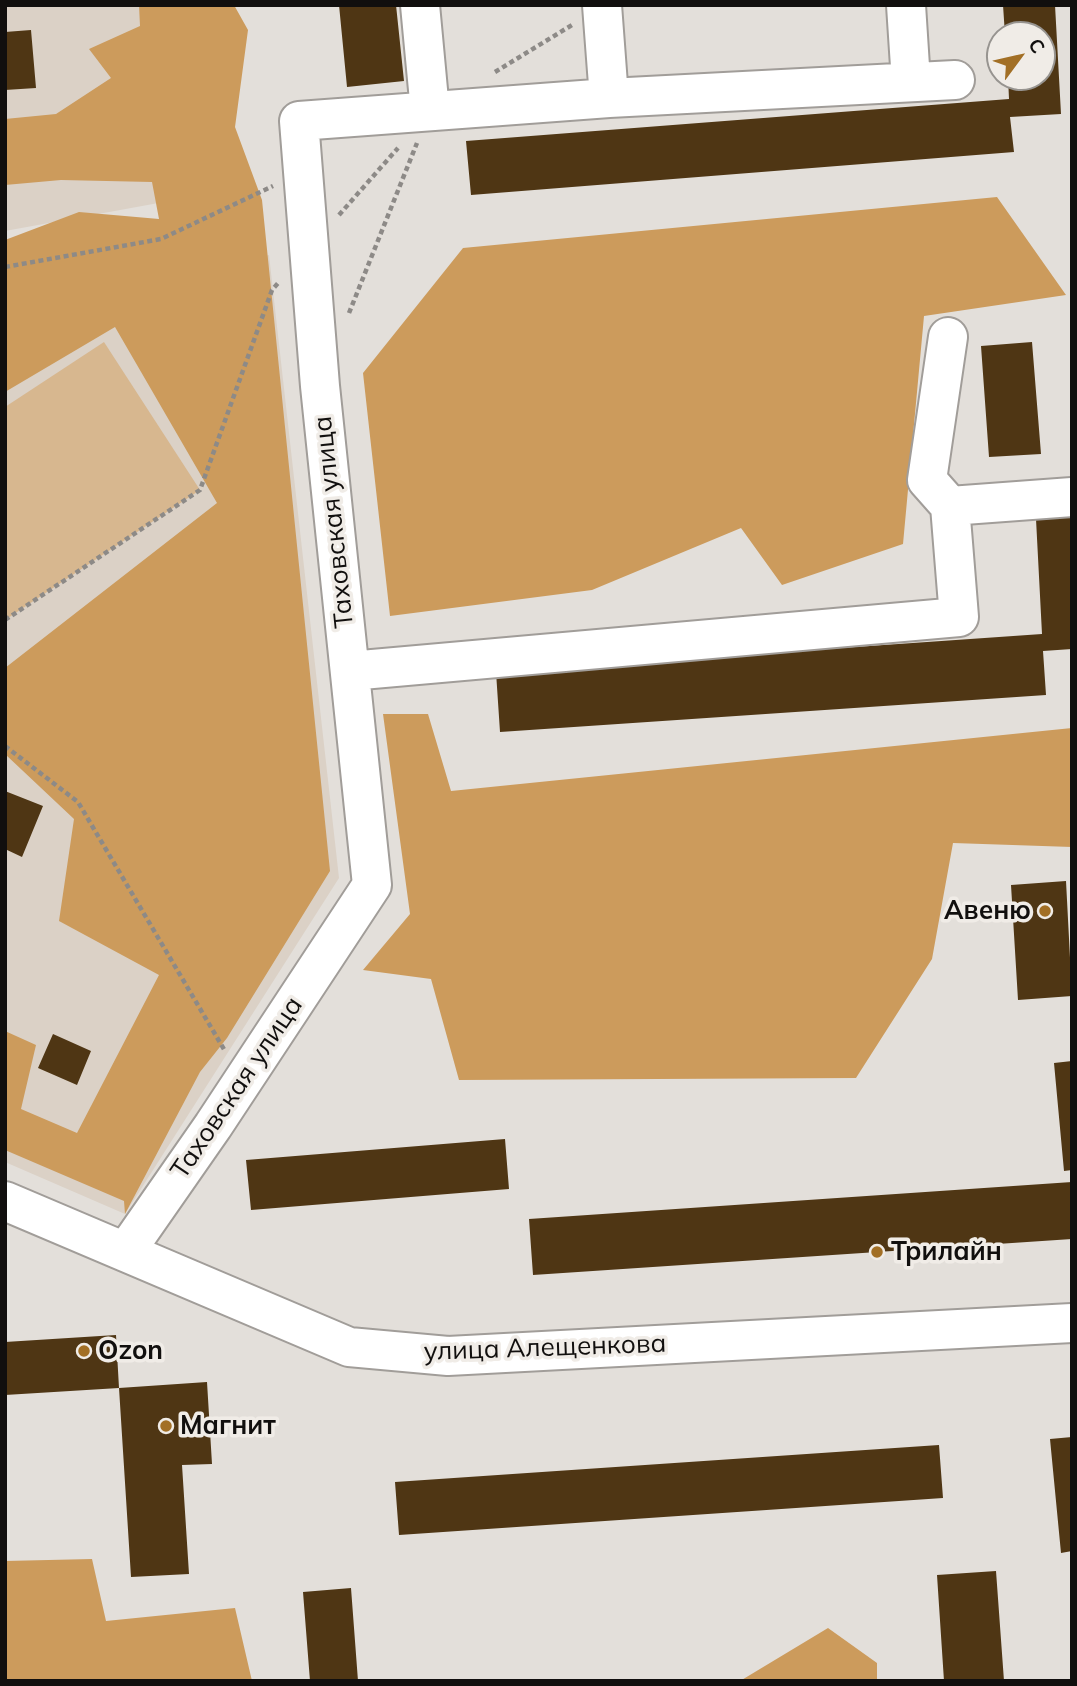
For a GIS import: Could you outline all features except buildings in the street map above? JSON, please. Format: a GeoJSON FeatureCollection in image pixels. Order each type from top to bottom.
{"type":"FeatureCollection","features":[{"type":"Feature","properties":{"kind":"street"},"geometry":{"type":"LineString","coordinates":[[420,5],[430,111]]}},
{"type":"Feature","properties":{"kind":"street"},"geometry":{"type":"LineString","coordinates":[[906,5],[911,82]]}},
{"type":"Feature","properties":{"kind":"street"},"geometry":{"type":"LineString","coordinates":[[602,6],[609,98]]}},
{"type":"Feature","properties":{"kind":"street","name":"Таховская улица"},"geometry":{"type":"LineString","coordinates":[[126,1251],[213,1126],[372,886],[320,386],[299,121],[609,98],[955,80]]}},
{"type":"Feature","properties":{"kind":"street"},"geometry":{"type":"LineString","coordinates":[[350,671],[959,617],[950,506],[927,480],[948,337]]}},
{"type":"Feature","properties":{"kind":"street"},"geometry":{"type":"LineString","coordinates":[[950,506],[1072,497]]}},
{"type":"Feature","properties":{"kind":"street","name":"улица Алещенкова"},"geometry":{"type":"LineString","coordinates":[[5,1201],[349,1347],[448,1356],[1072,1323]]}},
{"type":"Feature","properties":{"kind":"path"},"geometry":{"type":"LineString","coordinates":[[487,76],[602,6]]}},
{"type":"Feature","properties":{"kind":"path"},"geometry":{"type":"LineString","coordinates":[[5,620],[200,490],[272,290],[430,111]]}},
{"type":"Feature","properties":{"kind":"path"},"geometry":{"type":"LineString","coordinates":[[345,323],[430,111]]}},
{"type":"Feature","properties":{"kind":"path"},"geometry":{"type":"LineString","coordinates":[[5,267],[161,239],[303,172]]}},
{"type":"Feature","properties":{"kind":"path"},"geometry":{"type":"LineString","coordinates":[[5,746],[78,802],[227,1054]]}},
{"type":"Feature","properties":{"kind":"shaded area"},"geometry":{"type":"Polygon","coordinates":[[[5,5],[153,5],[164,202],[5,231],[5,5]]]}},
{"type":"Feature","properties":{"kind":"shaded area"},"geometry":{"type":"Polygon","coordinates":[[[139,5],[234,5],[248,30],[235,127],[262,200],[330,871],[227,1038],[200,1072],[125,1214],[124,1201],[5,1150],[5,1031],[36,1045],[21,1109],[77,1133],[159,975],[59,921],[74,819],[5,754],[5,668],[217,503],[115,327],[5,392],[5,240],[79,212],[159,219],[152,182],[61,180],[5,185],[5,119],[56,114],[111,78],[89,49],[140,26],[139,5]]]}},
{"type":"Feature","properties":{"kind":"shaded area"},"geometry":{"type":"Polygon","coordinates":[[[997,197],[1066,295],[924,316],[903,544],[782,585],[741,528],[592,590],[390,616],[363,373],[463,248],[997,197]]]}},
{"type":"Feature","properties":{"kind":"shaded area"},"geometry":{"type":"Polygon","coordinates":[[[269,255],[339,878],[125,1214],[5,1162],[5,325],[269,255]]]}},
{"type":"Feature","properties":{"kind":"shaded area"},"geometry":{"type":"Polygon","coordinates":[[[104,342],[200,490],[5,620],[5,407],[104,342]]]}},
{"type":"Feature","properties":{"kind":"shaded area"},"geometry":{"type":"Polygon","coordinates":[[[383,714],[428,714],[451,791],[1072,728],[1072,847],[953,843],[932,959],[856,1078],[459,1080],[431,979],[363,970],[410,914],[383,714]]]}},
{"type":"Feature","properties":{"kind":"shaded area"},"geometry":{"type":"Polygon","coordinates":[[[92,1559],[106,1621],[235,1608],[252,1681],[5,1681],[5,1561],[92,1559]]]}},
{"type":"Feature","properties":{"kind":"shaded area"},"geometry":{"type":"Polygon","coordinates":[[[828,1628],[877,1663],[877,1681],[740,1681],[828,1628]]]}},
{"type":"Feature","properties":{"kind":"place","name":"Авеню"},"geometry":{"type":"Point","coordinates":[1045,911]}},
{"type":"Feature","properties":{"kind":"place","name":"Трилайн"},"geometry":{"type":"Point","coordinates":[877,1252]}},
{"type":"Feature","properties":{"kind":"place","name":"Ozon"},"geometry":{"type":"Point","coordinates":[84,1351]}},
{"type":"Feature","properties":{"kind":"place","name":"Магнит"},"geometry":{"type":"Point","coordinates":[166,1426]}}]}
